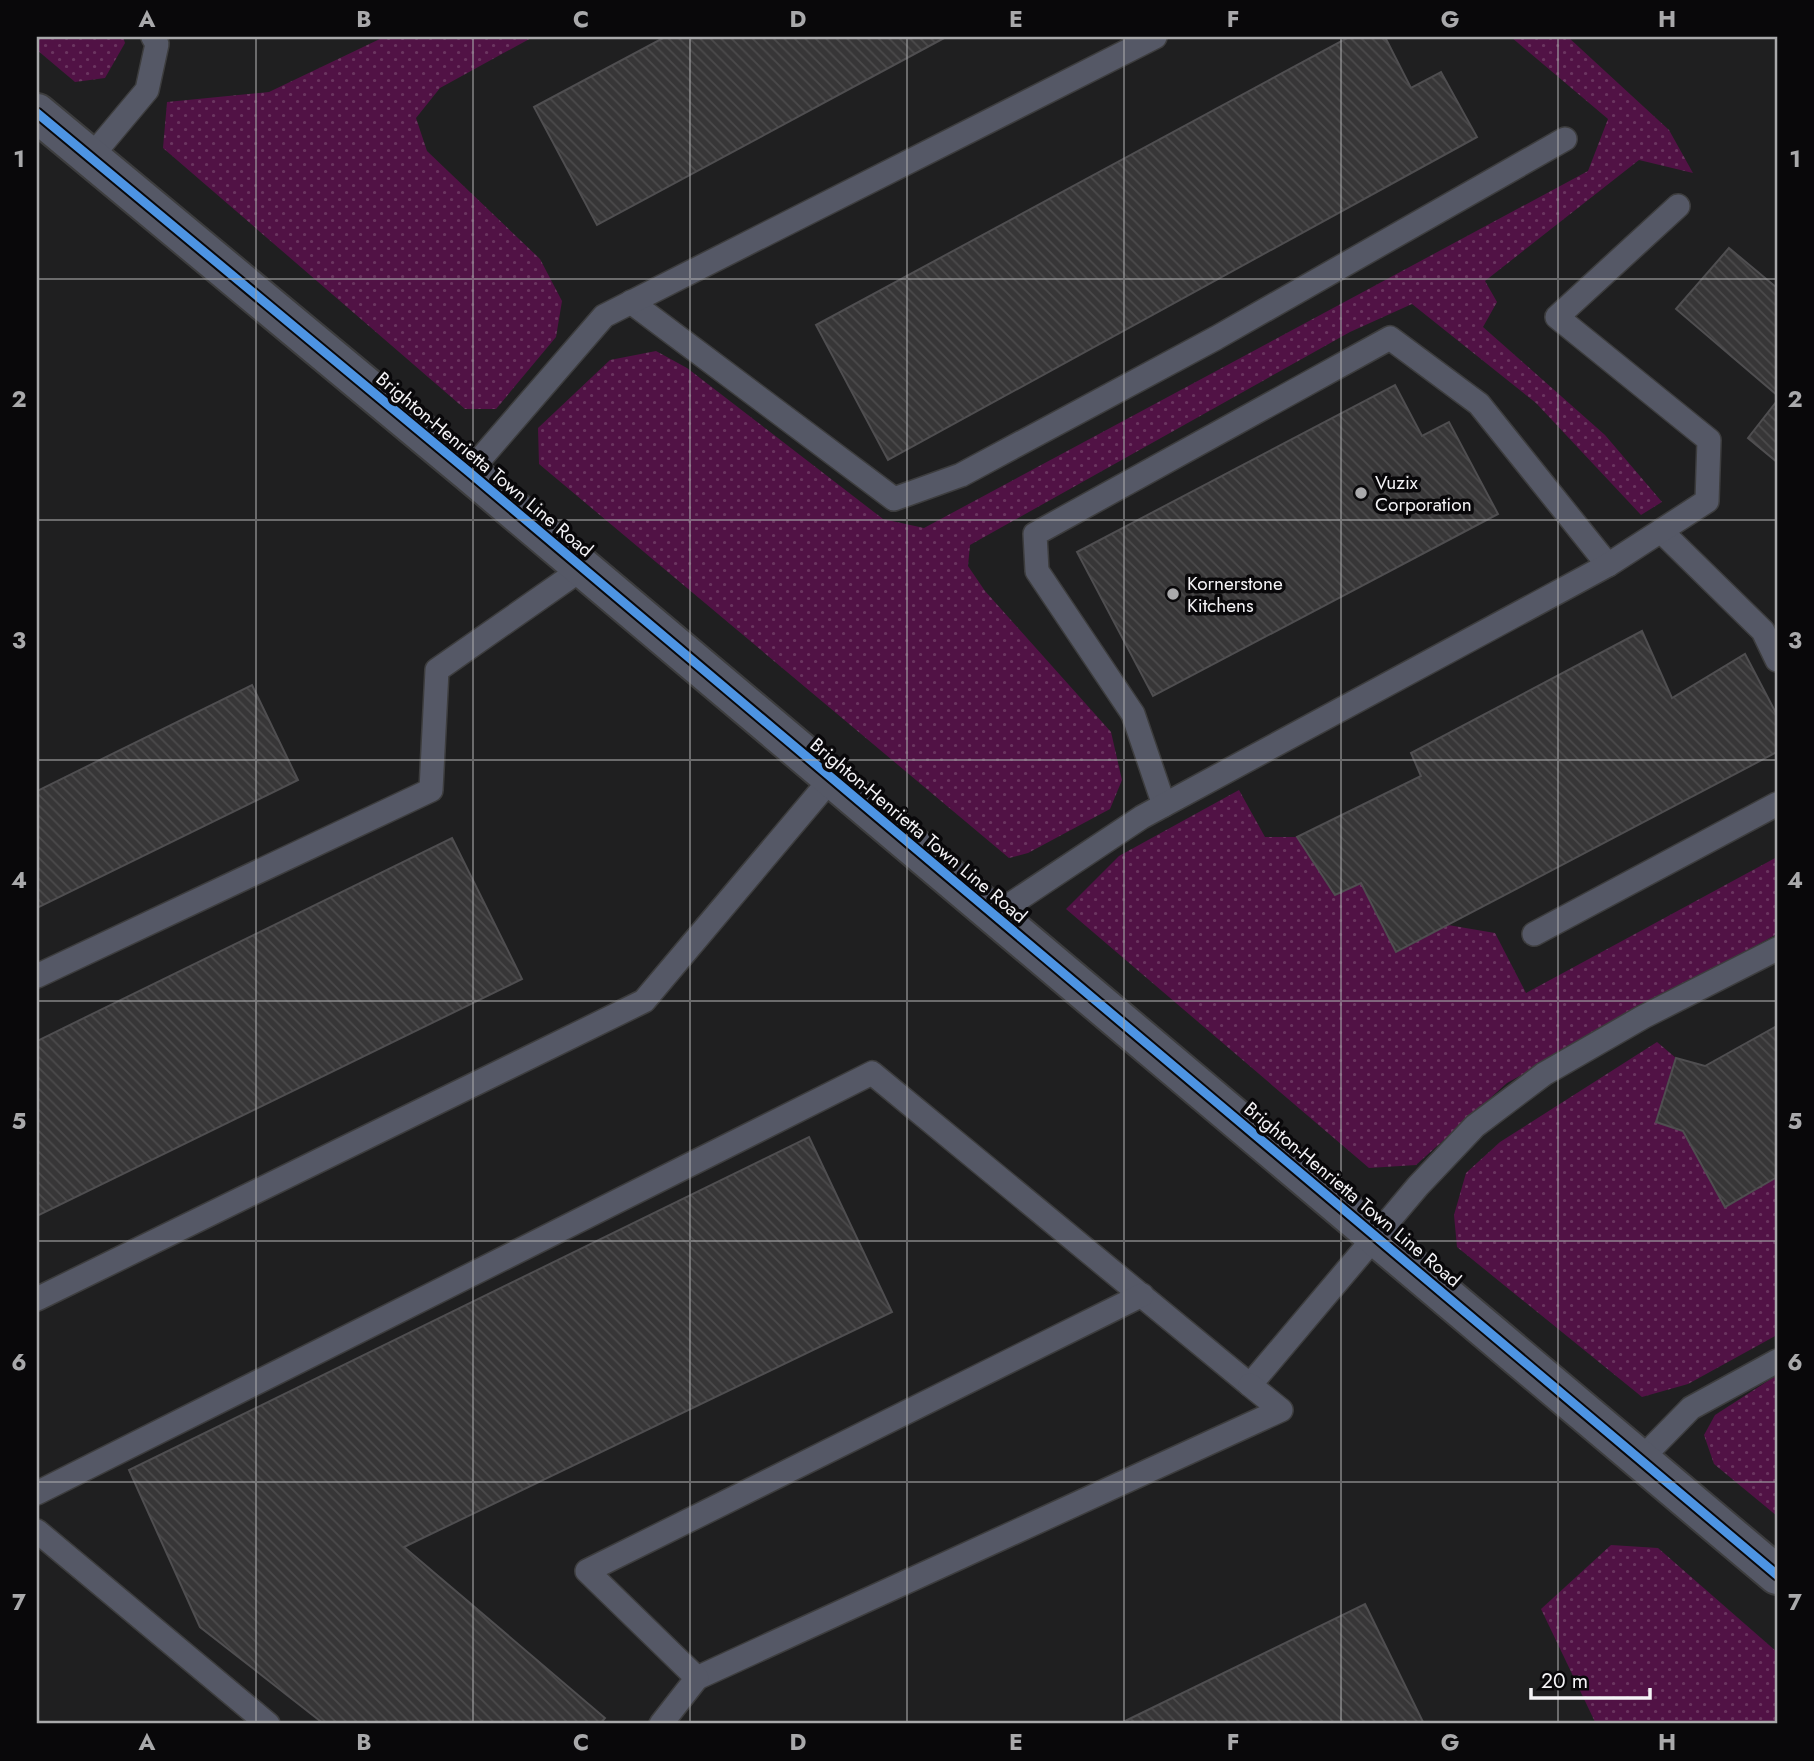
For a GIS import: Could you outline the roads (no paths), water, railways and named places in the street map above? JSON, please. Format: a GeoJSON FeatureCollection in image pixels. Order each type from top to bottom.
{"type":"FeatureCollection","features":[{"type":"Feature","properties":{"kind":"street","name":"Brighton-Henrietta Town Line Road"},"geometry":{"type":"LineString","coordinates":[[37,113],[469,472],[1777,1575]]}},
{"type":"Feature","properties":{"kind":"lane"},"geometry":{"type":"LineString","coordinates":[[90,158],[146,90],[157,44],[153,37]]}},
{"type":"Feature","properties":{"kind":"lane"},"geometry":{"type":"LineString","coordinates":[[469,472],[604,316],[1155,37]]}},
{"type":"Feature","properties":{"kind":"lane"},"geometry":{"type":"LineString","coordinates":[[631,302],[894,499],[961,475],[1059,423],[1216,338],[1565,139]]}},
{"type":"Feature","properties":{"kind":"lane"},"geometry":{"type":"LineString","coordinates":[[993,916],[1142,817],[1608,565],[1707,500],[1709,440],[1557,317],[1678,206]]}},
{"type":"Feature","properties":{"kind":"lane"},"geometry":{"type":"LineString","coordinates":[[1164,805],[1133,714],[1037,571],[1035,534],[1390,338],[1479,404],[1608,565]]}},
{"type":"Feature","properties":{"kind":"lane"},"geometry":{"type":"LineString","coordinates":[[1661,531],[1763,631],[1777,660]]}},
{"type":"Feature","properties":{"kind":"lane"},"geometry":{"type":"LineString","coordinates":[[37,976],[432,790],[437,670],[583,568]]}},
{"type":"Feature","properties":{"kind":"lane"},"geometry":{"type":"LineString","coordinates":[[37,1298],[644,1001],[831,779]]}},
{"type":"Feature","properties":{"kind":"lane"},"geometry":{"type":"LineString","coordinates":[[1534,934],[1777,804]]}},
{"type":"Feature","properties":{"kind":"lane"},"geometry":{"type":"LineString","coordinates":[[1250,1385],[1418,1186],[1475,1126],[1544,1074],[1643,1017],[1777,950]]}},
{"type":"Feature","properties":{"kind":"lane"},"geometry":{"type":"LineString","coordinates":[[37,1493],[872,1073],[1281,1410],[697,1678],[661,1724]]}},
{"type":"Feature","properties":{"kind":"lane"},"geometry":{"type":"LineString","coordinates":[[697,1678],[587,1572],[1142,1295]]}},
{"type":"Feature","properties":{"kind":"lane"},"geometry":{"type":"LineString","coordinates":[[1641,1459],[1691,1408],[1777,1361]]}},
{"type":"Feature","properties":{"kind":"lane"},"geometry":{"type":"LineString","coordinates":[[37,1531],[268,1724]]}},
{"type":"Feature","properties":{"kind":"place","name":"Vuzix Corporation"},"geometry":{"type":"Point","coordinates":[1361,493]}},
{"type":"Feature","properties":{"kind":"place","name":"Kornerstone Kitchens"},"geometry":{"type":"Point","coordinates":[1173,594]}}]}
